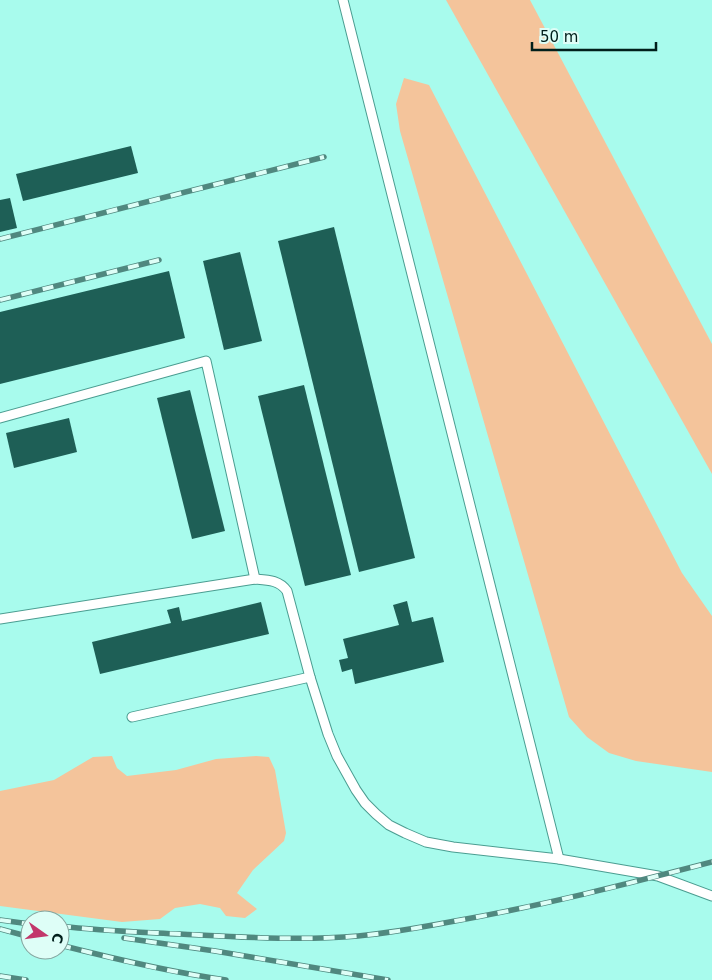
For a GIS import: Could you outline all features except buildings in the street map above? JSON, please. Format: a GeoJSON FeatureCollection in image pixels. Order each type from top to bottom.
{"type":"FeatureCollection","features":[{"type":"Feature","properties":{"kind":"lane"},"geometry":{"type":"LineString","coordinates":[[343,0],[559,859]]}},
{"type":"Feature","properties":{"kind":"lane"},"geometry":{"type":"LineString","coordinates":[[0,418],[206,361],[255,579]]}},
{"type":"Feature","properties":{"kind":"lane"},"geometry":{"type":"LineString","coordinates":[[0,619],[255,579],[276,582],[287,591],[310,677],[337,756],[365,803],[389,825],[426,842],[453,848],[559,859],[658,876],[712,896]]}},
{"type":"Feature","properties":{"kind":"lane"},"geometry":{"type":"LineString","coordinates":[[132,717],[310,677]]}},
{"type":"Feature","properties":{"kind":"shaded area"},"geometry":{"type":"Polygon","coordinates":[[[446,0],[530,0],[712,344],[712,474],[446,0]]]}},
{"type":"Feature","properties":{"kind":"shaded area"},"geometry":{"type":"Polygon","coordinates":[[[404,78],[429,85],[682,573],[712,616],[712,772],[636,761],[609,753],[587,737],[569,717],[400,131],[396,104],[404,78]]]}},
{"type":"Feature","properties":{"kind":"shaded area"},"geometry":{"type":"Polygon","coordinates":[[[112,756],[117,768],[127,776],[176,770],[216,759],[269,757],[275,770],[286,833],[284,841],[253,870],[237,893],[257,909],[245,918],[226,916],[220,908],[200,904],[175,908],[160,919],[122,922],[70,915],[70,910],[30,910],[0,906],[0,791],[54,780],[93,757],[112,756]]]}},
{"type":"Feature","properties":{"kind":"railway"},"geometry":{"type":"LineString","coordinates":[[0,239],[324,157]]}},
{"type":"Feature","properties":{"kind":"railway"},"geometry":{"type":"LineString","coordinates":[[0,300],[159,260]]}},
{"type":"Feature","properties":{"kind":"railway"},"geometry":{"type":"LineString","coordinates":[[70,927],[247,937],[314,938],[358,936],[419,928],[519,909],[712,862]]}},
{"type":"Feature","properties":{"kind":"railway"},"geometry":{"type":"LineString","coordinates":[[0,920],[20,923]]}},
{"type":"Feature","properties":{"kind":"railway"},"geometry":{"type":"LineString","coordinates":[[0,929],[20,934]]}},
{"type":"Feature","properties":{"kind":"railway"},"geometry":{"type":"LineString","coordinates":[[124,938],[388,980]]}},
{"type":"Feature","properties":{"kind":"railway"},"geometry":{"type":"LineString","coordinates":[[70,947],[142,965],[226,980]]}},
{"type":"Feature","properties":{"kind":"railway"},"geometry":{"type":"LineString","coordinates":[[0,976],[26,980]]}}]}
